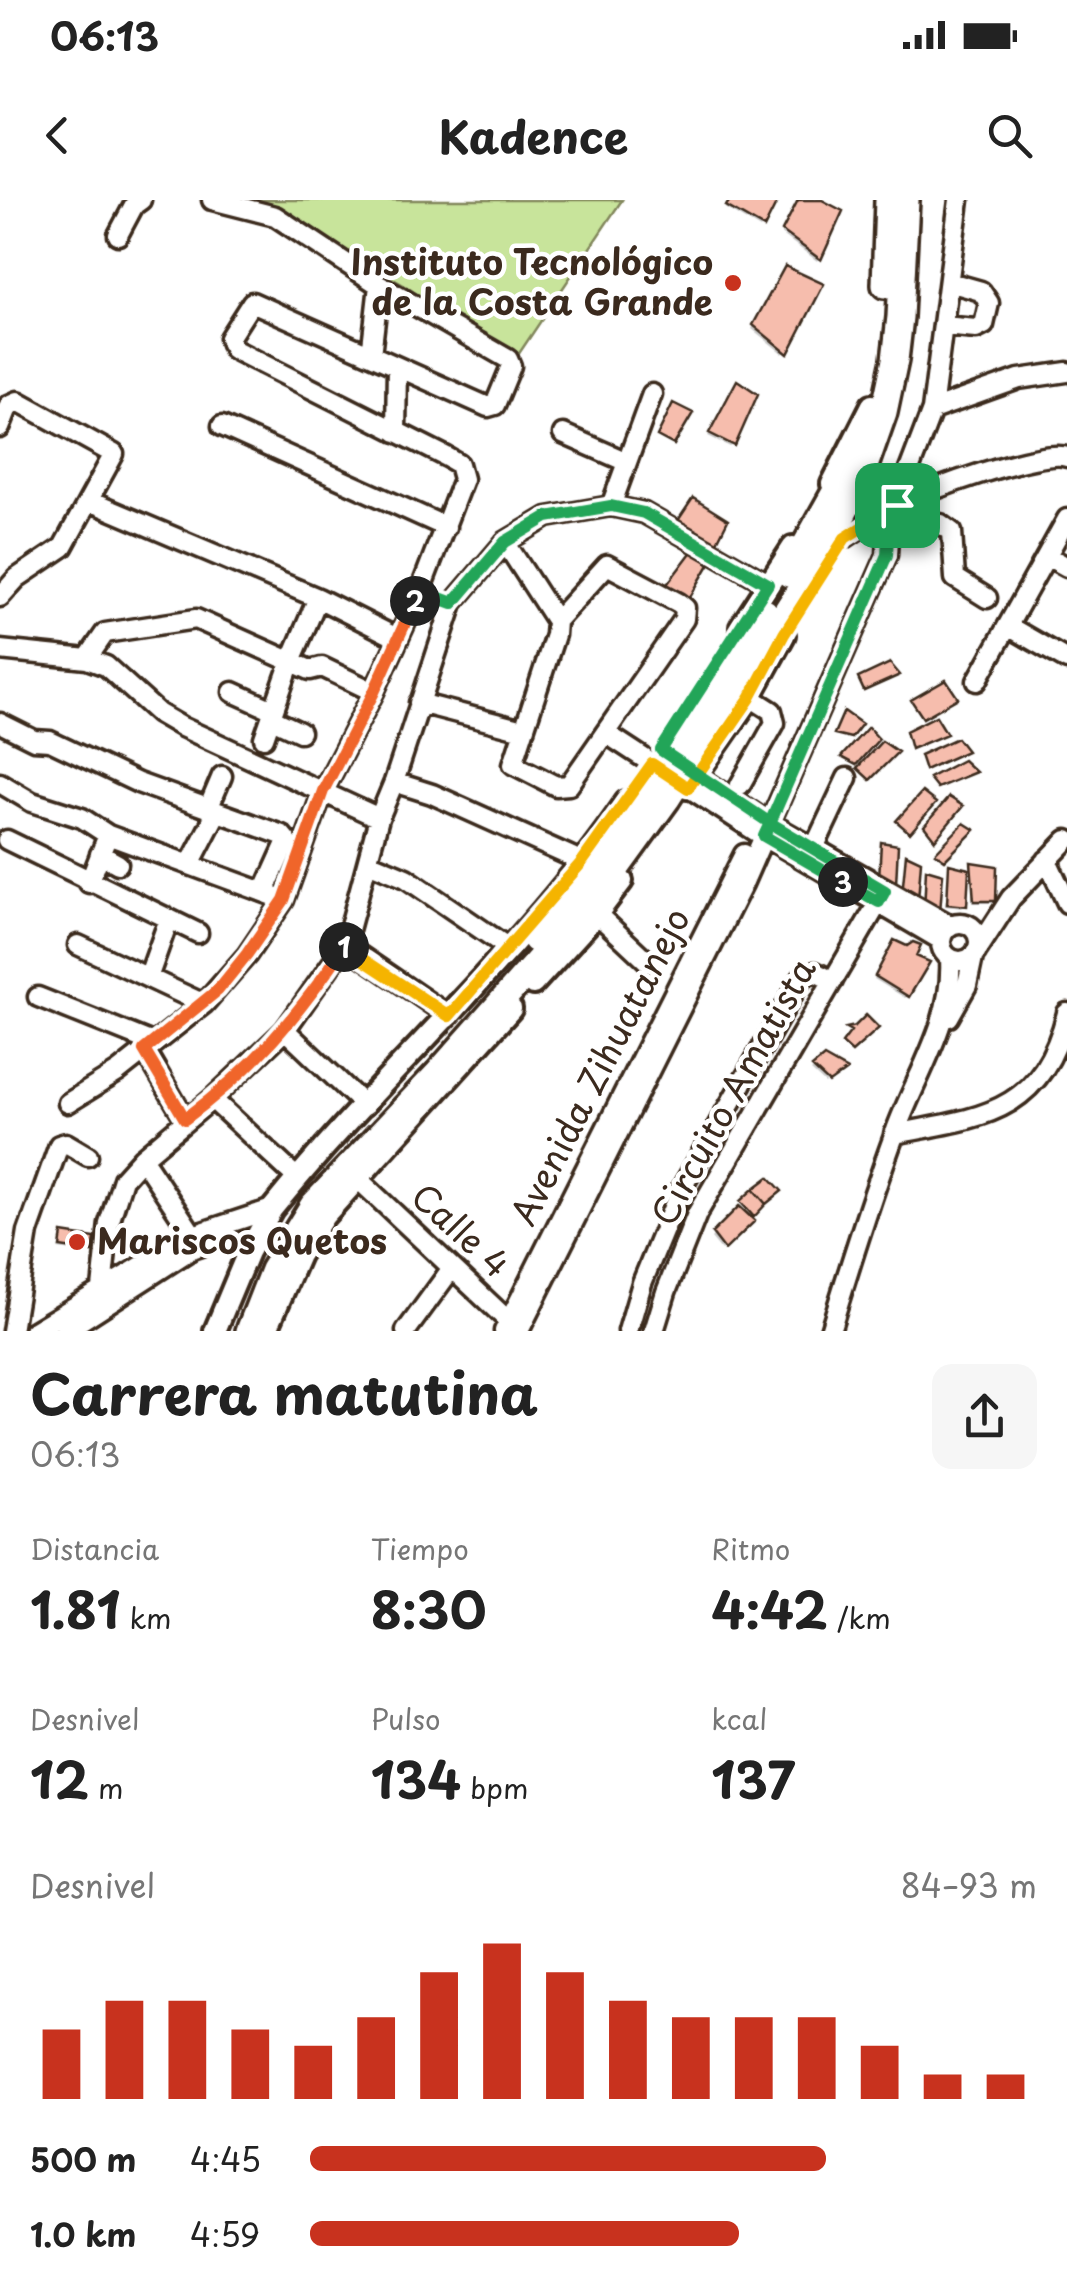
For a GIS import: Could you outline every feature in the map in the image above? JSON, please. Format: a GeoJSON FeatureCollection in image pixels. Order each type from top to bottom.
{"type":"FeatureCollection","features":[{"type":"Feature","properties":{"kind":"highway"},"geometry":{"type":"LineString","coordinates":[[233,1331],[241,1302],[280,1223],[318,1176],[519,960],[675,770],[817,530],[844,478],[872,406],[883,344],[888,200]]}},
{"type":"Feature","properties":{"kind":"highway"},"geometry":{"type":"LineString","coordinates":[[248,1331],[273,1270],[313,1204],[443,1077],[576,920],[827,547],[859,483],[884,412],[896,360],[906,200]]}},
{"type":"Feature","properties":{"kind":"main road"},"geometry":{"type":"LineString","coordinates":[[266,1331],[299,1255],[324,1216],[443,1077],[597,914],[675,770],[768,584],[840,470],[872,406]]}},
{"type":"Feature","properties":{"kind":"main road"},"geometry":{"type":"LineString","coordinates":[[216,1331],[248,1252],[272,1209],[297,1178],[510,949],[582,862],[750,698],[784,634],[845,538],[859,483]]}},
{"type":"Feature","properties":{"kind":"street"},"geometry":{"type":"LineString","coordinates":[[118,235],[134,205],[142,200]]}},
{"type":"Feature","properties":{"kind":"street"},"geometry":{"type":"LineString","coordinates":[[68,1103],[118,1072],[204,1004],[247,954],[284,900],[323,791],[420,591],[464,479],[459,464],[233,349],[229,338],[252,302],[488,408],[495,406],[510,366],[508,358],[379,285],[275,216],[212,200]]}},
{"type":"Feature","properties":{"kind":"street","name":"Avenida Zihuatanejo"},"geometry":{"type":"LineString","coordinates":[[510,1328],[709,938],[887,555],[888,536],[932,410],[959,200]]}},
{"type":"Feature","properties":{"kind":"street"},"geometry":{"type":"LineString","coordinates":[[943,326],[984,326],[989,303],[981,291],[949,282]]}},
{"type":"Feature","properties":{"kind":"street"},"geometry":{"type":"LineString","coordinates":[[371,355],[379,285]]}},
{"type":"Feature","properties":{"kind":"street"},"geometry":{"type":"LineString","coordinates":[[396,432],[397,367]]}},
{"type":"Feature","properties":{"kind":"street"},"geometry":{"type":"LineString","coordinates":[[932,410],[1019,379],[1067,372]]}},
{"type":"Feature","properties":{"kind":"street"},"geometry":{"type":"LineString","coordinates":[[611,506],[652,394]]}},
{"type":"Feature","properties":{"kind":"street"},"geometry":{"type":"LineString","coordinates":[[0,428],[10,405],[18,401],[114,454],[63,547],[17,578],[0,597]]}},
{"type":"Feature","properties":{"kind":"street"},"geometry":{"type":"LineString","coordinates":[[222,426],[446,527]]}},
{"type":"Feature","properties":{"kind":"street"},"geometry":{"type":"LineString","coordinates":[[563,434],[627,462]]}},
{"type":"Feature","properties":{"kind":"street"},"geometry":{"type":"LineString","coordinates":[[845,538],[898,504],[1045,446],[1067,444]]}},
{"type":"Feature","properties":{"kind":"street"},"geometry":{"type":"LineString","coordinates":[[898,504],[1041,456],[1067,456]]}},
{"type":"Feature","properties":{"kind":"street"},"geometry":{"type":"LineString","coordinates":[[89,501],[318,598],[397,638]]}},
{"type":"Feature","properties":{"kind":"street"},"geometry":{"type":"LineString","coordinates":[[898,504],[952,532],[955,578],[987,598]]}},
{"type":"Feature","properties":{"kind":"street"},"geometry":{"type":"LineString","coordinates":[[101,1298],[114,1198],[123,1179],[285,1030],[345,945],[379,818],[453,603],[505,542],[547,517],[611,506],[644,513],[768,584]]}},
{"type":"Feature","properties":{"kind":"street"},"geometry":{"type":"LineString","coordinates":[[977,681],[1067,520]]}},
{"type":"Feature","properties":{"kind":"street"},"geometry":{"type":"LineString","coordinates":[[505,542],[556,621],[514,764],[566,788],[684,618],[684,608],[607,565],[556,621]]}},
{"type":"Feature","properties":{"kind":"street"},"geometry":{"type":"LineString","coordinates":[[1047,556],[1067,567]]}},
{"type":"Feature","properties":{"kind":"street"},"geometry":{"type":"LineString","coordinates":[[420,591],[453,603]]}},
{"type":"Feature","properties":{"kind":"street"},"geometry":{"type":"LineString","coordinates":[[264,738],[290,661],[318,598]]}},
{"type":"Feature","properties":{"kind":"street"},"geometry":{"type":"LineString","coordinates":[[87,658],[105,632],[196,619],[310,670],[322,667],[374,692]]}},
{"type":"Feature","properties":{"kind":"street"},"geometry":{"type":"LineString","coordinates":[[1008,626],[1067,660]]}},
{"type":"Feature","properties":{"kind":"street"},"geometry":{"type":"LineString","coordinates":[[0,650],[87,658],[106,666],[158,713],[182,728],[379,818]]}},
{"type":"Feature","properties":{"kind":"street"},"geometry":{"type":"LineString","coordinates":[[233,692],[300,732]]}},
{"type":"Feature","properties":{"kind":"street"},"geometry":{"type":"LineString","coordinates":[[740,785],[775,723],[772,712],[750,698]]}},
{"type":"Feature","properties":{"kind":"street"},"geometry":{"type":"LineString","coordinates":[[419,702],[523,730]]}},
{"type":"Feature","properties":{"kind":"street"},"geometry":{"type":"LineString","coordinates":[[0,723],[34,740],[50,741],[138,783],[282,835],[287,841],[264,892]]}},
{"type":"Feature","properties":{"kind":"street"},"geometry":{"type":"LineString","coordinates":[[606,734],[675,770],[882,897],[979,940],[967,985],[933,1042]]}},
{"type":"Feature","properties":{"kind":"street"},"geometry":{"type":"LineString","coordinates":[[190,864],[222,776]]}},
{"type":"Feature","properties":{"kind":"street"},"geometry":{"type":"LineString","coordinates":[[814,848],[847,778]]}},
{"type":"Feature","properties":{"kind":"street"},"geometry":{"type":"LineString","coordinates":[[394,782],[432,794],[582,862]]}},
{"type":"Feature","properties":{"kind":"street"},"geometry":{"type":"LineString","coordinates":[[0,783],[32,802],[82,818],[108,835],[284,900]]}},
{"type":"Feature","properties":{"kind":"street"},"geometry":{"type":"LineString","coordinates":[[763,827],[814,848],[882,897]]}},
{"type":"Feature","properties":{"kind":"street"},"geometry":{"type":"LineString","coordinates":[[89,883],[108,835]]}},
{"type":"Feature","properties":{"kind":"street"},"geometry":{"type":"LineString","coordinates":[[7,840],[198,934]]}},
{"type":"Feature","properties":{"kind":"street"},"geometry":{"type":"LineString","coordinates":[[830,1331],[894,1134],[933,1042],[951,985],[950,959],[942,948],[953,930],[987,916],[1011,898],[1067,840]]}},
{"type":"Feature","properties":{"kind":"street"},"geometry":{"type":"LineString","coordinates":[[100,854],[118,864]]}},
{"type":"Feature","properties":{"kind":"street"},"geometry":{"type":"LineString","coordinates":[[1047,860],[1067,903]]}},
{"type":"Feature","properties":{"kind":"street"},"geometry":{"type":"LineString","coordinates":[[368,862],[406,878],[510,949]]}},
{"type":"Feature","properties":{"kind":"street","name":"Circuito Amatista"},"geometry":{"type":"LineString","coordinates":[[654,1331],[697,1214],[882,897]]}},
{"type":"Feature","properties":{"kind":"street"},"geometry":{"type":"LineString","coordinates":[[950,959],[960,962],[976,953],[1011,898]]}},
{"type":"Feature","properties":{"kind":"street"},"geometry":{"type":"LineString","coordinates":[[597,914],[647,961]]}},
{"type":"Feature","properties":{"kind":"street"},"geometry":{"type":"LineString","coordinates":[[148,978],[169,919]]}},
{"type":"Feature","properties":{"kind":"street"},"geometry":{"type":"LineString","coordinates":[[78,945],[204,1004]]}},
{"type":"Feature","properties":{"kind":"street"},"geometry":{"type":"LineString","coordinates":[[345,945],[449,1016]]}},
{"type":"Feature","properties":{"kind":"street"},"geometry":{"type":"LineString","coordinates":[[628,1331],[642,1283],[679,1193],[802,978],[814,972],[833,981]]}},
{"type":"Feature","properties":{"kind":"street"},"geometry":{"type":"LineString","coordinates":[[38,996],[148,1046],[185,1119]]}},
{"type":"Feature","properties":{"kind":"street"},"geometry":{"type":"LineString","coordinates":[[894,1134],[974,1118],[1022,1096],[1040,1079],[1059,1043],[1067,1013]]}},
{"type":"Feature","properties":{"kind":"street"},"geometry":{"type":"LineString","coordinates":[[285,1030],[365,1106]]}},
{"type":"Feature","properties":{"kind":"street"},"geometry":{"type":"LineString","coordinates":[[212,1099],[297,1178]]}},
{"type":"Feature","properties":{"kind":"street"},"geometry":{"type":"LineString","coordinates":[[12,1331],[28,1232],[59,1145],[66,1143],[88,1156]]}},
{"type":"Feature","properties":{"kind":"street"},"geometry":{"type":"LineString","coordinates":[[142,1158],[193,1235]]}},
{"type":"Feature","properties":{"kind":"street","name":"Calle 4"},"geometry":{"type":"LineString","coordinates":[[357,1178],[510,1328]]}},
{"type":"Feature","properties":{"kind":"street"},"geometry":{"type":"LineString","coordinates":[[66,1331],[101,1298],[193,1235],[272,1209]]}},
{"type":"Feature","properties":{"kind":"street"},"geometry":{"type":"LineString","coordinates":[[34,1331],[217,1238],[228,1237],[248,1252]]}},
{"type":"Feature","properties":{"kind":"street"},"geometry":{"type":"LineString","coordinates":[[406,1331],[452,1268]]}},
{"type":"Feature","properties":{"kind":"street"},"geometry":{"type":"LineString","coordinates":[[642,1283],[666,1292]]}},
{"type":"Feature","properties":{"kind":"green space"},"geometry":{"type":"Polygon","coordinates":[[[240,200],[622,200],[512,364],[407,287],[307,229],[240,200]]]}},
{"type":"Feature","properties":{"kind":"building"},"geometry":{"type":"Polygon","coordinates":[[[730,200],[778,200],[764,228],[726,206],[730,200]]]}},
{"type":"Feature","properties":{"kind":"building"},"geometry":{"type":"Polygon","coordinates":[[[798,200],[822,200],[843,211],[821,260],[782,231],[798,200]]]}},
{"type":"Feature","properties":{"kind":"building"},"geometry":{"type":"Polygon","coordinates":[[[785,266],[824,284],[788,354],[753,325],[785,266]]]}},
{"type":"Feature","properties":{"kind":"building"},"geometry":{"type":"Polygon","coordinates":[[[737,380],[758,394],[735,446],[709,433],[737,380]]]}},
{"type":"Feature","properties":{"kind":"building"},"geometry":{"type":"Polygon","coordinates":[[[673,403],[693,413],[674,445],[657,436],[673,403]]]}},
{"type":"Feature","properties":{"kind":"building"},"geometry":{"type":"Polygon","coordinates":[[[693,498],[728,520],[714,548],[677,522],[693,498]]]}},
{"type":"Feature","properties":{"kind":"building"},"geometry":{"type":"Polygon","coordinates":[[[693,550],[710,563],[686,604],[665,587],[693,550]]]}},
{"type":"Feature","properties":{"kind":"building"},"geometry":{"type":"Polygon","coordinates":[[[890,663],[900,675],[864,691],[858,678],[890,663]]]}},
{"type":"Feature","properties":{"kind":"building"},"geometry":{"type":"Polygon","coordinates":[[[946,680],[958,698],[923,718],[911,700],[946,680]]]}},
{"type":"Feature","properties":{"kind":"building"},"geometry":{"type":"Polygon","coordinates":[[[844,711],[862,724],[851,738],[834,734],[844,711]]]}},
{"type":"Feature","properties":{"kind":"building"},"geometry":{"type":"Polygon","coordinates":[[[936,716],[947,734],[911,749],[906,731],[936,716]]]}},
{"type":"Feature","properties":{"kind":"building"},"geometry":{"type":"Polygon","coordinates":[[[868,727],[879,739],[856,765],[841,757],[868,727]]]}},
{"type":"Feature","properties":{"kind":"building"},"geometry":{"type":"Polygon","coordinates":[[[957,738],[967,751],[925,770],[920,755],[957,738]]]}},
{"type":"Feature","properties":{"kind":"building"},"geometry":{"type":"Polygon","coordinates":[[[882,741],[898,752],[870,780],[857,768],[882,741]]]}},
{"type":"Feature","properties":{"kind":"building"},"geometry":{"type":"Polygon","coordinates":[[[963,760],[976,772],[937,788],[929,778],[963,760]]]}},
{"type":"Feature","properties":{"kind":"building"},"geometry":{"type":"Polygon","coordinates":[[[922,792],[936,803],[910,833],[896,821],[922,792]]]}},
{"type":"Feature","properties":{"kind":"building"},"geometry":{"type":"Polygon","coordinates":[[[949,797],[963,806],[935,840],[924,826],[949,797]]]}},
{"type":"Feature","properties":{"kind":"building"},"geometry":{"type":"Polygon","coordinates":[[[964,823],[975,830],[945,860],[935,853],[964,823]]]}},
{"type":"Feature","properties":{"kind":"building"},"geometry":{"type":"Polygon","coordinates":[[[881,842],[898,845],[896,884],[879,879],[881,842]]]}},
{"type":"Feature","properties":{"kind":"building"},"geometry":{"type":"Polygon","coordinates":[[[906,854],[921,861],[918,900],[902,895],[906,854]]]}},
{"type":"Feature","properties":{"kind":"building"},"geometry":{"type":"Polygon","coordinates":[[[971,862],[997,866],[996,901],[974,901],[971,862]]]}},
{"type":"Feature","properties":{"kind":"building"},"geometry":{"type":"Polygon","coordinates":[[[949,864],[969,869],[967,906],[947,904],[949,864]]]}},
{"type":"Feature","properties":{"kind":"building"},"geometry":{"type":"Polygon","coordinates":[[[926,869],[943,874],[940,912],[924,911],[926,869]]]}},
{"type":"Feature","properties":{"kind":"building"},"geometry":{"type":"Polygon","coordinates":[[[894,940],[907,946],[913,942],[921,945],[916,956],[930,962],[909,997],[875,976],[894,940]]]}},
{"type":"Feature","properties":{"kind":"building"},"geometry":{"type":"Polygon","coordinates":[[[866,1015],[879,1028],[852,1052],[842,1043],[851,1031],[846,1028],[855,1026],[866,1015]]]}},
{"type":"Feature","properties":{"kind":"building"},"geometry":{"type":"Polygon","coordinates":[[[824,1057],[847,1070],[829,1083],[812,1067],[824,1057]]]}},
{"type":"Feature","properties":{"kind":"building"},"geometry":{"type":"Polygon","coordinates":[[[769,1177],[782,1191],[766,1204],[753,1189],[769,1177]]]}},
{"type":"Feature","properties":{"kind":"building"},"geometry":{"type":"Polygon","coordinates":[[[753,1189],[766,1204],[754,1217],[740,1201],[753,1189]]]}},
{"type":"Feature","properties":{"kind":"building"},"geometry":{"type":"Polygon","coordinates":[[[739,1206],[755,1221],[725,1250],[712,1233],[739,1206]]]}},
{"type":"Feature","properties":{"kind":"building","name":"Mariscos Quetos"},"geometry":{"type":"Polygon","coordinates":[[[62,1233],[95,1238],[93,1252],[60,1247],[62,1233]]]}},
{"type":"Feature","properties":{"kind":"place","name":"Instituto Tecnológico de la Costa Grande"},"geometry":{"type":"Point","coordinates":[733,283]}},
{"type":"Feature","properties":{"kind":"place","name":"Mariscos Quetos"},"geometry":{"type":"Point","coordinates":[77,1242]}},
{"type":"Feature","properties":{"kind":"route"},"geometry":{"type":"LineString","coordinates":[[897,505],[845,538],[784,634],[750,698],[696,776],[688,788],[652,764],[582,862],[449,1016],[345,945],[285,1030],[212,1099],[185,1119],[144,1050],[218,990],[284,900],[323,791],[420,591],[453,603],[505,542],[547,517],[611,506],[644,513],[768,584],[661,750],[696,776],[770,823],[764,836],[879,902],[885,891],[770,823],[887,555],[897,505]]}}]}
